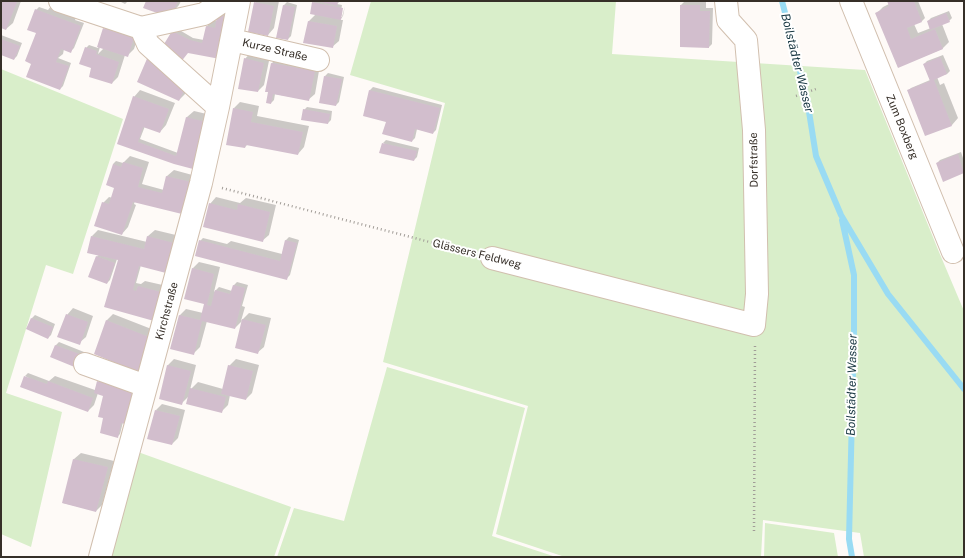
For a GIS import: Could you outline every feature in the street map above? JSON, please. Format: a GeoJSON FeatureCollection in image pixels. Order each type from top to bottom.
{"type":"FeatureCollection","features":[{"type":"Feature","properties":{"kind":"street"},"geometry":{"type":"LineString","coordinates":[[60,1],[142,28],[204,14],[223,1]]}},
{"type":"Feature","properties":{"kind":"street","name":"Kirchstraße"},"geometry":{"type":"LineString","coordinates":[[100,557],[201,183],[239,1]]}},
{"type":"Feature","properties":{"kind":"street","name":"Dorfstraße"},"geometry":{"type":"LineString","coordinates":[[726,1],[728,20],[746,40],[754,130],[757,294],[754,325]]}},
{"type":"Feature","properties":{"kind":"street","name":"Zum Boxberg"},"geometry":{"type":"LineString","coordinates":[[851,1],[953,252]]}},
{"type":"Feature","properties":{"kind":"street"},"geometry":{"type":"LineString","coordinates":[[142,28],[148,44],[218,107]]}},
{"type":"Feature","properties":{"kind":"street","name":"Kurze Straße"},"geometry":{"type":"LineString","coordinates":[[232,40],[318,60]]}},
{"type":"Feature","properties":{"kind":"street","name":"Glässers Feldweg"},"geometry":{"type":"LineString","coordinates":[[492,258],[754,325]]}},
{"type":"Feature","properties":{"kind":"street"},"geometry":{"type":"LineString","coordinates":[[85,364],[146,386]]}},
{"type":"Feature","properties":{"kind":"path"},"geometry":{"type":"LineString","coordinates":[[796,96],[816,89]]}},
{"type":"Feature","properties":{"kind":"path","name":"Glässers Feldweg"},"geometry":{"type":"LineString","coordinates":[[201,183],[492,258]]}},
{"type":"Feature","properties":{"kind":"path"},"geometry":{"type":"LineString","coordinates":[[754,325],[754,531]]}},
{"type":"Feature","properties":{"kind":"green space"},"geometry":{"type":"Polygon","coordinates":[[[371,1],[616,1],[612,54],[865,70],[964,311],[964,557],[864,557],[860,533],[763,520],[761,557],[565,557],[496,534],[528,406],[383,362],[445,103],[350,75],[371,1]]]}},
{"type":"Feature","properties":{"kind":"green space"},"geometry":{"type":"Polygon","coordinates":[[[1,69],[123,119],[73,274],[46,265],[6,393],[62,412],[31,547],[1,534],[1,69]]]}},
{"type":"Feature","properties":{"kind":"green space"},"geometry":{"type":"Polygon","coordinates":[[[387,367],[525,408],[492,536],[556,557],[277,557],[294,508],[344,521],[387,367]]]}},
{"type":"Feature","properties":{"kind":"green space"},"geometry":{"type":"Polygon","coordinates":[[[138,452],[291,507],[274,557],[110,557],[138,452]]]}},
{"type":"Feature","properties":{"kind":"green space"},"geometry":{"type":"Polygon","coordinates":[[[765,523],[834,533],[838,557],[764,557],[765,523]]]}},
{"type":"Feature","properties":{"kind":"building"},"geometry":{"type":"Polygon","coordinates":[[[1,1],[17,2],[6,30],[1,28],[1,1]]]}},
{"type":"Feature","properties":{"kind":"building"},"geometry":{"type":"Polygon","coordinates":[[[146,1],[178,1],[173,13],[160,14],[143,8],[146,1]]]}},
{"type":"Feature","properties":{"kind":"building"},"geometry":{"type":"Polygon","coordinates":[[[317,1],[338,1],[337,6],[317,1]]]}},
{"type":"Feature","properties":{"kind":"building"},"geometry":{"type":"Polygon","coordinates":[[[887,1],[914,1],[922,22],[907,28],[911,39],[935,29],[943,49],[898,68],[875,13],[889,6],[887,1]]]}},
{"type":"Feature","properties":{"kind":"building"},"geometry":{"type":"Polygon","coordinates":[[[254,2],[274,6],[268,36],[248,32],[254,2]]]}},
{"type":"Feature","properties":{"kind":"building"},"geometry":{"type":"Polygon","coordinates":[[[312,2],[343,8],[341,20],[310,14],[312,2]]]}},
{"type":"Feature","properties":{"kind":"building"},"geometry":{"type":"Polygon","coordinates":[[[283,5],[295,7],[288,40],[276,38],[283,5]]]}},
{"type":"Feature","properties":{"kind":"building"},"geometry":{"type":"Polygon","coordinates":[[[680,5],[700,5],[700,11],[710,11],[709,48],[680,47],[680,5]]]}},
{"type":"Feature","properties":{"kind":"building"},"geometry":{"type":"Polygon","coordinates":[[[35,9],[81,26],[71,53],[61,49],[56,62],[69,66],[60,90],[26,77],[31,64],[25,61],[36,33],[27,30],[35,9]]]}},
{"type":"Feature","properties":{"kind":"building"},"geometry":{"type":"Polygon","coordinates":[[[946,13],[950,22],[930,30],[927,21],[946,13]]]}},
{"type":"Feature","properties":{"kind":"building"},"geometry":{"type":"Polygon","coordinates":[[[217,15],[225,16],[220,59],[188,53],[180,63],[161,49],[172,31],[190,40],[202,43],[206,26],[215,28],[217,15]]]}},
{"type":"Feature","properties":{"kind":"building"},"geometry":{"type":"Polygon","coordinates":[[[308,21],[337,26],[333,48],[303,43],[308,21]]]}},
{"type":"Feature","properties":{"kind":"building"},"geometry":{"type":"Polygon","coordinates":[[[103,28],[134,38],[128,57],[97,47],[103,28]]]}},
{"type":"Feature","properties":{"kind":"building"},"geometry":{"type":"Polygon","coordinates":[[[1,39],[20,46],[14,60],[1,55],[1,39]]]}},
{"type":"Feature","properties":{"kind":"building"},"geometry":{"type":"Polygon","coordinates":[[[85,47],[97,51],[96,54],[119,62],[112,84],[89,77],[91,68],[79,64],[85,47]]]}},
{"type":"Feature","properties":{"kind":"building"},"geometry":{"type":"Polygon","coordinates":[[[149,54],[185,88],[179,101],[137,82],[149,54]]]}},
{"type":"Feature","properties":{"kind":"building"},"geometry":{"type":"Polygon","coordinates":[[[940,57],[947,74],[934,80],[952,126],[925,136],[907,90],[930,81],[923,64],[940,57]]]}},
{"type":"Feature","properties":{"kind":"building"},"geometry":{"type":"Polygon","coordinates":[[[244,58],[264,63],[258,92],[238,89],[244,58]]]}},
{"type":"Feature","properties":{"kind":"building"},"geometry":{"type":"Polygon","coordinates":[[[271,63],[315,71],[309,101],[273,94],[271,104],[266,103],[268,92],[265,92],[271,63]]]}},
{"type":"Feature","properties":{"kind":"building"},"geometry":{"type":"Polygon","coordinates":[[[324,76],[342,79],[336,106],[319,103],[324,76]]]}},
{"type":"Feature","properties":{"kind":"building"},"geometry":{"type":"Polygon","coordinates":[[[369,90],[440,108],[433,134],[415,129],[412,142],[382,134],[386,122],[363,116],[369,90]]]}},
{"type":"Feature","properties":{"kind":"building"},"geometry":{"type":"Polygon","coordinates":[[[133,96],[169,109],[160,133],[143,127],[138,142],[176,156],[186,117],[206,122],[193,169],[117,144],[133,96]]]}},
{"type":"Feature","properties":{"kind":"building"},"geometry":{"type":"Polygon","coordinates":[[[233,108],[253,112],[251,122],[303,132],[298,155],[246,145],[245,148],[226,145],[233,108]]]}},
{"type":"Feature","properties":{"kind":"building"},"geometry":{"type":"Polygon","coordinates":[[[303,109],[330,114],[328,124],[301,120],[303,109]]]}},
{"type":"Feature","properties":{"kind":"building"},"geometry":{"type":"Polygon","coordinates":[[[382,143],[417,151],[414,161],[379,153],[382,143]]]}},
{"type":"Feature","properties":{"kind":"building"},"geometry":{"type":"Polygon","coordinates":[[[958,154],[964,173],[943,182],[936,163],[958,154]]]}},
{"type":"Feature","properties":{"kind":"building"},"geometry":{"type":"Polygon","coordinates":[[[123,162],[143,168],[138,187],[162,193],[166,176],[191,182],[182,214],[133,202],[122,235],[94,226],[102,202],[109,204],[114,188],[106,185],[113,164],[121,167],[123,162]]]}},
{"type":"Feature","properties":{"kind":"building"},"geometry":{"type":"Polygon","coordinates":[[[209,203],[237,210],[238,204],[270,212],[263,242],[203,227],[209,203]]]}},
{"type":"Feature","properties":{"kind":"building"},"geometry":{"type":"Polygon","coordinates":[[[91,236],[144,249],[147,236],[174,243],[166,273],[139,266],[133,290],[136,291],[138,286],[161,292],[154,321],[104,307],[118,260],[87,253],[91,236]]]}},
{"type":"Feature","properties":{"kind":"building"},"geometry":{"type":"Polygon","coordinates":[[[199,240],[280,261],[285,240],[297,243],[287,280],[195,256],[199,240]]]}},
{"type":"Feature","properties":{"kind":"building"},"geometry":{"type":"Polygon","coordinates":[[[96,256],[115,263],[107,284],[88,277],[96,256]]]}},
{"type":"Feature","properties":{"kind":"building"},"geometry":{"type":"Polygon","coordinates":[[[192,268],[214,274],[207,305],[211,306],[215,290],[230,294],[233,285],[245,288],[235,329],[202,321],[194,355],[170,349],[179,315],[200,320],[204,304],[184,299],[192,268]]]}},
{"type":"Feature","properties":{"kind":"building"},"geometry":{"type":"Polygon","coordinates":[[[66,314],[88,322],[80,345],[57,337],[66,314]]]}},
{"type":"Feature","properties":{"kind":"building"},"geometry":{"type":"Polygon","coordinates":[[[31,318],[53,327],[48,339],[26,329],[31,318]]]}},
{"type":"Feature","properties":{"kind":"building"},"geometry":{"type":"Polygon","coordinates":[[[242,319],[266,325],[258,354],[235,348],[242,319]]]}},
{"type":"Feature","properties":{"kind":"building"},"geometry":{"type":"Polygon","coordinates":[[[106,320],[149,337],[139,373],[94,354],[106,320]]]}},
{"type":"Feature","properties":{"kind":"building"},"geometry":{"type":"Polygon","coordinates":[[[55,345],[82,355],[77,368],[50,357],[55,345]]]}},
{"type":"Feature","properties":{"kind":"building"},"geometry":{"type":"Polygon","coordinates":[[[167,365],[191,371],[182,405],[159,399],[167,365]]]}},
{"type":"Feature","properties":{"kind":"building"},"geometry":{"type":"Polygon","coordinates":[[[228,365],[253,371],[246,400],[221,394],[228,365]]]}},
{"type":"Feature","properties":{"kind":"building"},"geometry":{"type":"Polygon","coordinates":[[[24,376],[47,384],[48,381],[93,398],[88,412],[20,387],[24,376]]]}},
{"type":"Feature","properties":{"kind":"building"},"geometry":{"type":"Polygon","coordinates":[[[97,381],[134,391],[125,424],[121,423],[118,438],[100,433],[103,418],[98,417],[103,396],[94,393],[97,381]]]}},
{"type":"Feature","properties":{"kind":"building"},"geometry":{"type":"Polygon","coordinates":[[[190,388],[226,397],[222,413],[186,404],[190,388]]]}},
{"type":"Feature","properties":{"kind":"building"},"geometry":{"type":"Polygon","coordinates":[[[155,410],[180,416],[172,445],[147,439],[155,410]]]}},
{"type":"Feature","properties":{"kind":"building"},"geometry":{"type":"Polygon","coordinates":[[[73,459],[108,467],[96,512],[62,503],[73,459]]]}},
{"type":"Feature","properties":{"kind":"waterway","name":"Boilstädter Wasser"},"geometry":{"type":"LineString","coordinates":[[782,1],[807,99],[816,156],[841,215],[888,294],[964,389]]}},
{"type":"Feature","properties":{"kind":"waterway","name":"Boilstädter Wasser"},"geometry":{"type":"LineString","coordinates":[[842,220],[854,275],[849,539],[852,557]]}}]}
